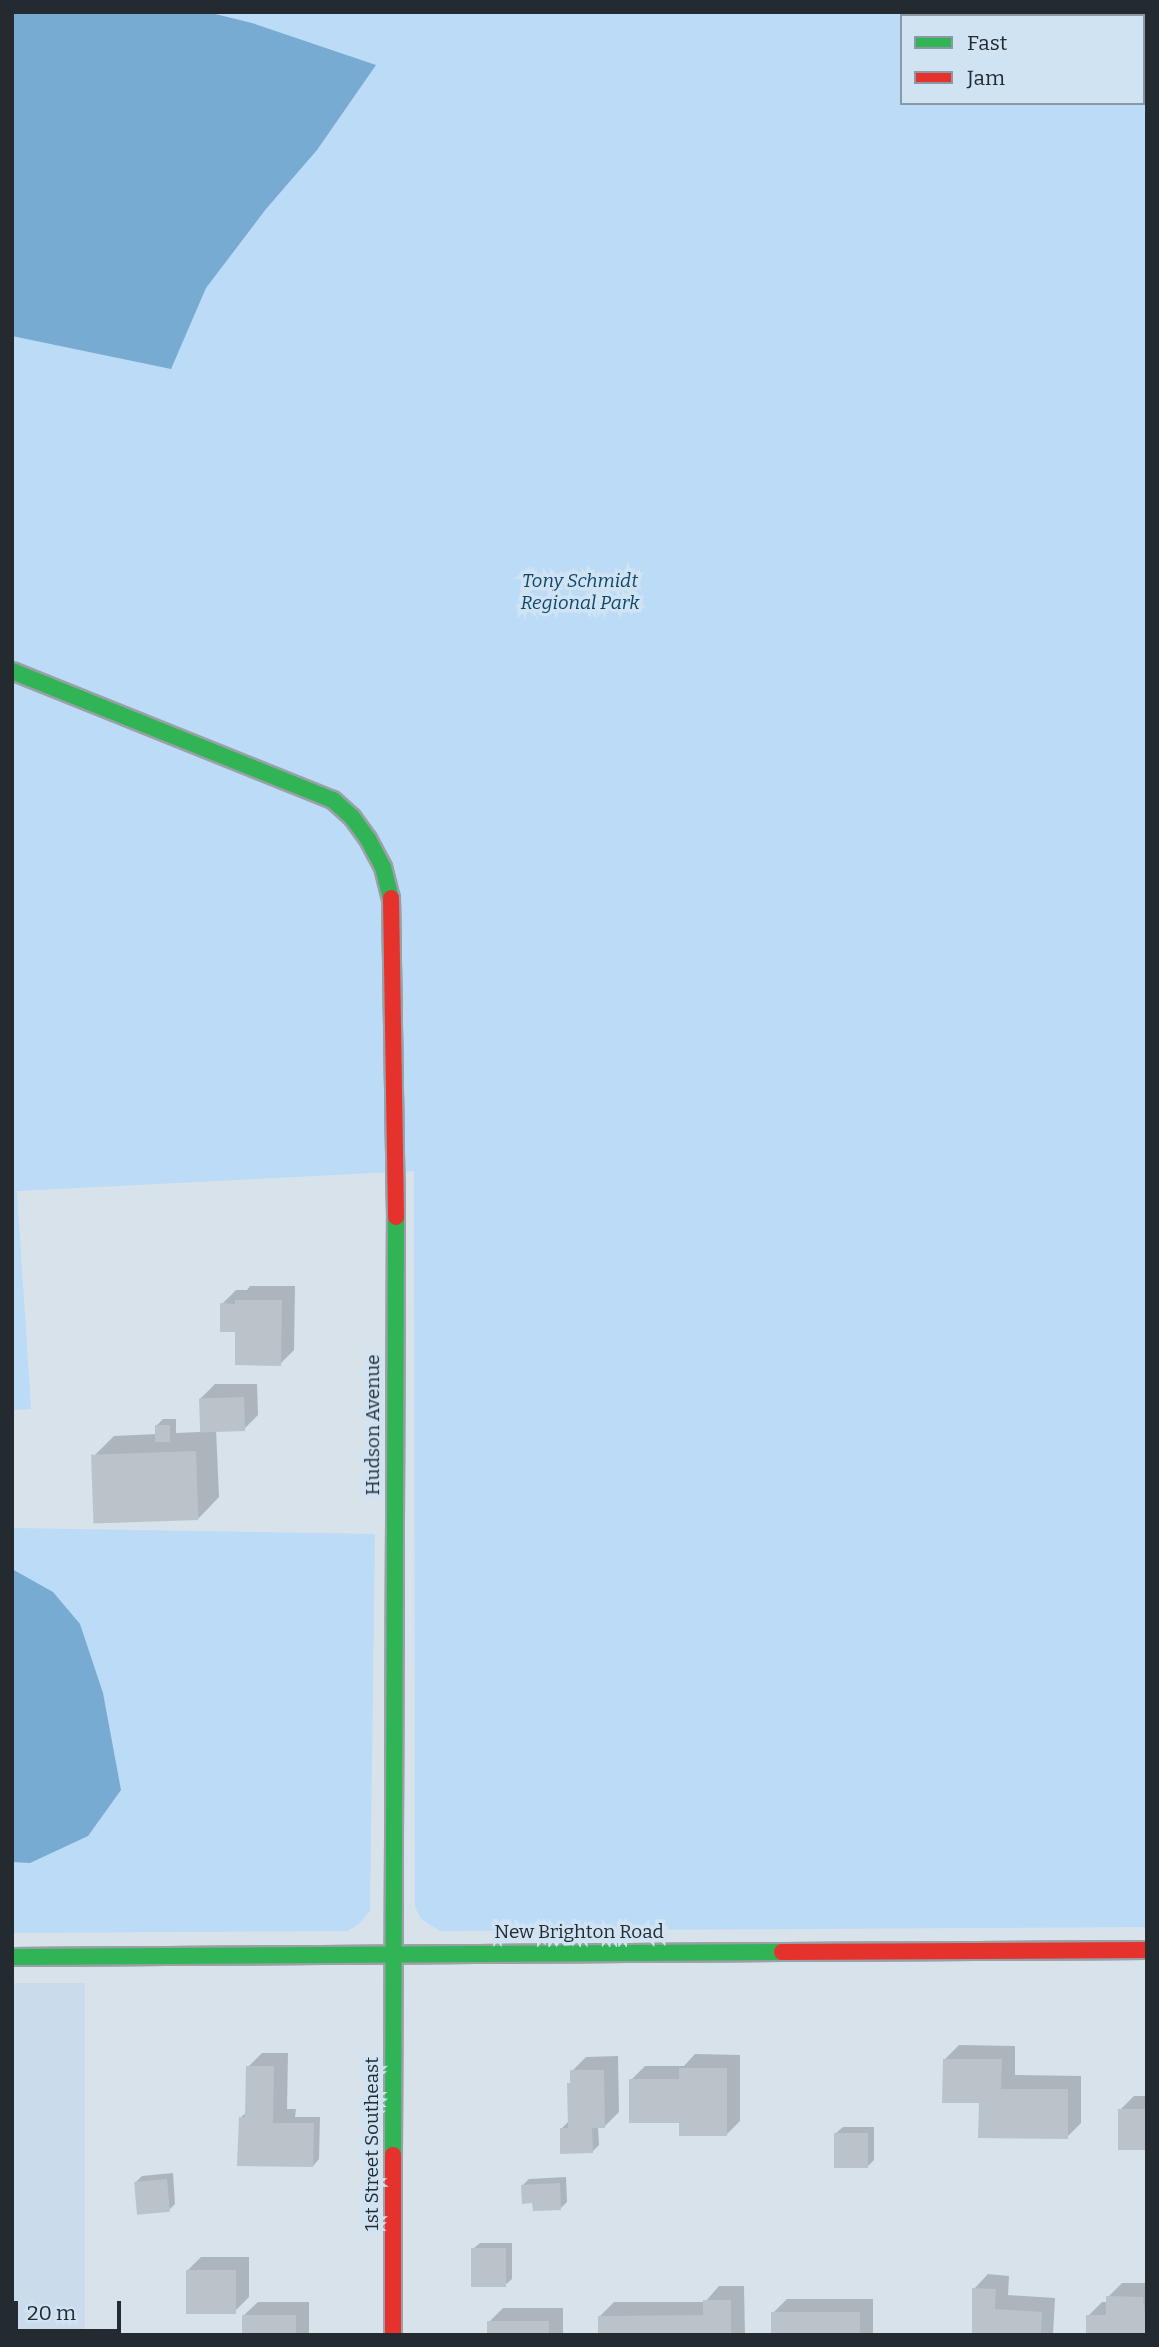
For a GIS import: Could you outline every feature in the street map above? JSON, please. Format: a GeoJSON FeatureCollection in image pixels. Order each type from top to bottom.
{"type":"FeatureCollection","features":[{"type":"Feature","properties":{"kind":"street","name":"Hudson Avenue"},"geometry":{"type":"LineString","coordinates":[[12,671],[333,800],[352,817],[383,867],[391,896],[396,1171],[393,1954]]}},
{"type":"Feature","properties":{"kind":"street","name":"New Brighton Road"},"geometry":{"type":"LineString","coordinates":[[12,1957],[1147,1950]]}},
{"type":"Feature","properties":{"kind":"street","name":"1st Street Southeast"},"geometry":{"type":"LineString","coordinates":[[393,1954],[393,2335]]}},
{"type":"Feature","properties":{"kind":"shaded area"},"geometry":{"type":"Polygon","coordinates":[[[12,12],[207,12],[252,23],[376,65],[317,150],[266,209],[206,288],[171,369],[12,336],[12,12]]]}},
{"type":"Feature","properties":{"kind":"shaded area"},"geometry":{"type":"Polygon","coordinates":[[[12,1569],[53,1592],[80,1624],[103,1693],[121,1790],[88,1836],[30,1863],[12,1862],[12,1569]]]}},
{"type":"Feature","properties":{"kind":"shaded area"},"geometry":{"type":"Polygon","coordinates":[[[12,1983],[85,1983],[85,2335],[12,2335],[12,1983]]]}},
{"type":"Feature","properties":{"kind":"green space","name":"Tony Schmidt Regional Park"},"geometry":{"type":"Polygon","coordinates":[[[12,12],[1139,12],[900,14],[900,105],[1145,105],[1145,32],[1147,38],[1147,1927],[440,1931],[421,1919],[415,1907],[414,1171],[17,1191],[31,1409],[12,1410],[12,12]]]}},
{"type":"Feature","properties":{"kind":"green space"},"geometry":{"type":"Polygon","coordinates":[[[12,1528],[375,1534],[370,1911],[359,1924],[347,1931],[12,1933],[12,1528]]]}},
{"type":"Feature","properties":{"kind":"building"},"geometry":{"type":"Polygon","coordinates":[[[235,1300],[282,1300],[281,1366],[235,1365],[235,1332],[220,1332],[220,1303],[235,1304],[235,1300]]]}},
{"type":"Feature","properties":{"kind":"building"},"geometry":{"type":"Polygon","coordinates":[[[244,1397],[245,1431],[200,1433],[199,1399],[244,1397]]]}},
{"type":"Feature","properties":{"kind":"building"},"geometry":{"type":"Polygon","coordinates":[[[155,1425],[170,1425],[170,1442],[155,1442],[155,1425]]]}},
{"type":"Feature","properties":{"kind":"building"},"geometry":{"type":"Polygon","coordinates":[[[196,1451],[198,1520],[93,1524],[91,1455],[196,1451]]]}},
{"type":"Feature","properties":{"kind":"building"},"geometry":{"type":"Polygon","coordinates":[[[943,2059],[1002,2059],[1001,2089],[1068,2089],[1068,2139],[978,2138],[979,2103],[942,2103],[943,2059]]]}},
{"type":"Feature","properties":{"kind":"building"},"geometry":{"type":"Polygon","coordinates":[[[246,2066],[274,2066],[273,2123],[314,2123],[313,2167],[237,2166],[239,2117],[245,2117],[246,2066]]]}},
{"type":"Feature","properties":{"kind":"building"},"geometry":{"type":"Polygon","coordinates":[[[679,2068],[727,2068],[727,2136],[679,2136],[679,2123],[629,2123],[629,2079],[679,2079],[679,2068]]]}},
{"type":"Feature","properties":{"kind":"building"},"geometry":{"type":"Polygon","coordinates":[[[570,2070],[604,2070],[605,2128],[592,2128],[593,2153],[560,2154],[560,2128],[568,2128],[567,2083],[570,2083],[570,2070]]]}},
{"type":"Feature","properties":{"kind":"building"},"geometry":{"type":"Polygon","coordinates":[[[1118,2109],[1147,2109],[1147,2150],[1118,2150],[1118,2109]]]}},
{"type":"Feature","properties":{"kind":"building"},"geometry":{"type":"Polygon","coordinates":[[[834,2133],[868,2133],[868,2168],[834,2168],[834,2133]]]}},
{"type":"Feature","properties":{"kind":"building"},"geometry":{"type":"Polygon","coordinates":[[[167,2179],[170,2212],[137,2215],[134,2182],[167,2179]]]}},
{"type":"Feature","properties":{"kind":"building"},"geometry":{"type":"Polygon","coordinates":[[[560,2183],[561,2210],[533,2211],[532,2203],[522,2204],[521,2185],[560,2183]]]}},
{"type":"Feature","properties":{"kind":"building"},"geometry":{"type":"Polygon","coordinates":[[[471,2248],[506,2248],[506,2287],[471,2287],[471,2248]]]}},
{"type":"Feature","properties":{"kind":"building"},"geometry":{"type":"Polygon","coordinates":[[[186,2270],[236,2270],[236,2314],[186,2314],[186,2270]]]}},
{"type":"Feature","properties":{"kind":"building"},"geometry":{"type":"Polygon","coordinates":[[[972,2288],[996,2289],[995,2309],[1042,2312],[1041,2335],[972,2335],[972,2288]]]}},
{"type":"Feature","properties":{"kind":"building"},"geometry":{"type":"Polygon","coordinates":[[[1106,2296],[1143,2297],[1147,2335],[1086,2335],[1086,2315],[1106,2315],[1106,2296]]]}},
{"type":"Feature","properties":{"kind":"building"},"geometry":{"type":"Polygon","coordinates":[[[703,2300],[731,2300],[731,2335],[598,2335],[598,2316],[703,2315],[703,2300]]]}},
{"type":"Feature","properties":{"kind":"building"},"geometry":{"type":"Polygon","coordinates":[[[771,2312],[860,2312],[860,2335],[771,2335],[771,2312]]]}},
{"type":"Feature","properties":{"kind":"building"},"geometry":{"type":"Polygon","coordinates":[[[242,2315],[296,2315],[296,2335],[242,2335],[242,2315]]]}},
{"type":"Feature","properties":{"kind":"building"},"geometry":{"type":"Polygon","coordinates":[[[487,2321],[549,2321],[549,2335],[487,2335],[487,2321]]]}},
{"type":"Feature","properties":{"kind":"traffic: fast"},"geometry":{"type":"LineString","coordinates":[[12,671],[333,800],[352,817],[368,839],[383,867],[391,898]]}},
{"type":"Feature","properties":{"kind":"traffic: fast"},"geometry":{"type":"LineString","coordinates":[[393,2155],[396,1217]]}},
{"type":"Feature","properties":{"kind":"traffic: fast"},"geometry":{"type":"LineString","coordinates":[[12,1957],[782,1952]]}},
{"type":"Feature","properties":{"kind":"traffic: jam"},"geometry":{"type":"LineString","coordinates":[[391,898],[396,1217]]}},
{"type":"Feature","properties":{"kind":"traffic: jam"},"geometry":{"type":"LineString","coordinates":[[782,1952],[1147,1950]]}},
{"type":"Feature","properties":{"kind":"traffic: jam"},"geometry":{"type":"LineString","coordinates":[[393,2155],[393,2335]]}}]}
